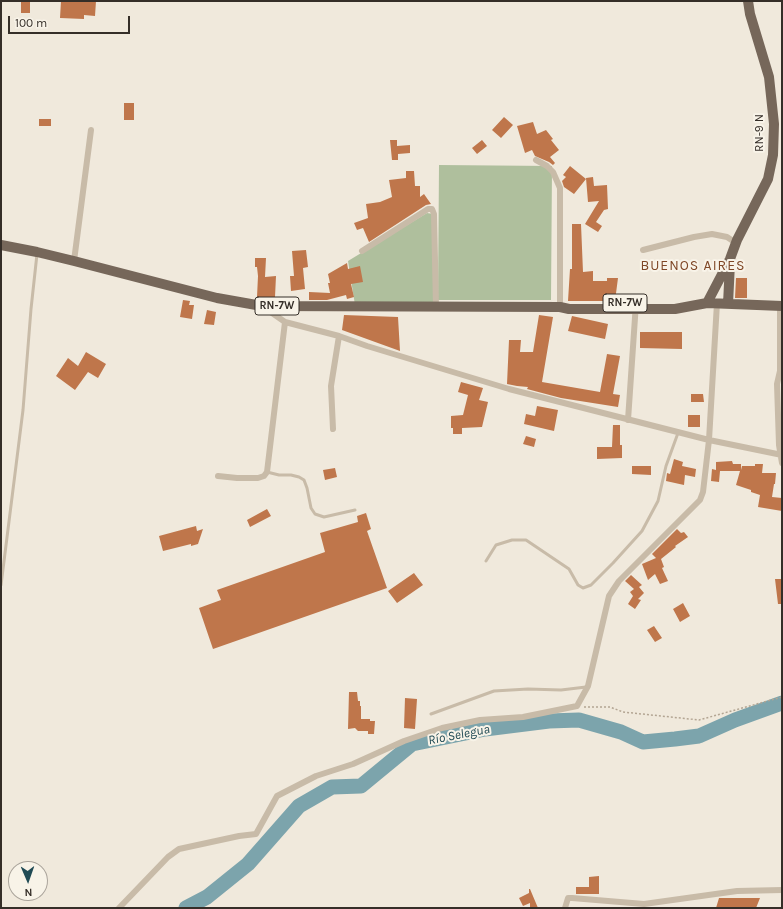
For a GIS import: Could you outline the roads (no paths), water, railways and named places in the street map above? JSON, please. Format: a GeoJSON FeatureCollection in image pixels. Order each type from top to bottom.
{"type":"FeatureCollection","features":[{"type":"Feature","properties":{"kind":"main road","name":"RN-9 N"},"geometry":{"type":"LineString","coordinates":[[712,303],[736,243],[768,179],[773,155],[774,124],[769,77],[750,14],[748,1]]}},
{"type":"Feature","properties":{"kind":"main road","name":"RN-7W"},"geometry":{"type":"LineString","coordinates":[[1,245],[38,252],[217,298],[262,306],[560,307],[569,304],[636,306],[675,303],[690,306],[712,303]]}},
{"type":"Feature","properties":{"kind":"main road","name":"RN-9 N"},"geometry":{"type":"LineString","coordinates":[[728,304],[730,259]]}},
{"type":"Feature","properties":{"kind":"main road"},"geometry":{"type":"LineString","coordinates":[[712,303],[781,306]]}},
{"type":"Feature","properties":{"kind":"street"},"geometry":{"type":"LineString","coordinates":[[74,261],[91,130]]}},
{"type":"Feature","properties":{"kind":"street"},"geometry":{"type":"LineString","coordinates":[[536,160],[547,166],[553,172],[560,188],[560,307]]}},
{"type":"Feature","properties":{"kind":"street"},"geometry":{"type":"LineString","coordinates":[[362,251],[428,209],[432,209],[434,214],[436,307]]}},
{"type":"Feature","properties":{"kind":"street"},"geometry":{"type":"LineString","coordinates":[[643,250],[712,234],[727,237],[736,243]]}},
{"type":"Feature","properties":{"kind":"street"},"geometry":{"type":"LineString","coordinates":[[119,908],[168,857],[179,849],[239,836],[256,834],[277,796],[316,776],[353,764],[404,741],[442,728],[480,720],[523,717],[577,706],[588,686],[609,596],[619,580],[700,500],[703,492],[710,440],[712,303]]}},
{"type":"Feature","properties":{"kind":"street"},"geometry":{"type":"LineString","coordinates":[[262,306],[285,322],[339,336],[374,349],[509,389],[710,440],[781,455]]}},
{"type":"Feature","properties":{"kind":"street"},"geometry":{"type":"LineString","coordinates":[[628,420],[636,306]]}},
{"type":"Feature","properties":{"kind":"street"},"geometry":{"type":"LineString","coordinates":[[781,306],[780,372],[777,384],[782,463]]}},
{"type":"Feature","properties":{"kind":"street"},"geometry":{"type":"LineString","coordinates":[[218,476],[258,478],[264,476],[267,472],[285,322]]}},
{"type":"Feature","properties":{"kind":"street"},"geometry":{"type":"LineString","coordinates":[[332,429],[331,386],[339,336]]}},
{"type":"Feature","properties":{"kind":"street"},"geometry":{"type":"LineString","coordinates":[[780,372],[782,380]]}},
{"type":"Feature","properties":{"kind":"street"},"geometry":{"type":"LineString","coordinates":[[565,908],[568,898],[643,906],[737,891],[782,890]]}},
{"type":"Feature","properties":{"kind":"lane"},"geometry":{"type":"LineString","coordinates":[[1,585],[23,410],[31,309],[38,252]]}},
{"type":"Feature","properties":{"kind":"lane"},"geometry":{"type":"LineString","coordinates":[[486,561],[496,545],[512,540],[526,540],[569,569],[578,585],[583,588],[591,585],[642,532],[658,501],[666,466],[678,432]]}},
{"type":"Feature","properties":{"kind":"lane"},"geometry":{"type":"LineString","coordinates":[[267,472],[279,475],[291,475],[304,480],[308,488],[311,508],[316,514],[324,517],[355,510]]}},
{"type":"Feature","properties":{"kind":"lane"},"geometry":{"type":"LineString","coordinates":[[431,714],[494,691],[528,689],[560,690],[588,686]]}},
{"type":"Feature","properties":{"kind":"waterway","name":"Río Selegua"},"geometry":{"type":"LineString","coordinates":[[186,908],[207,897],[248,864],[299,806],[332,787],[361,786],[412,744],[485,729],[549,721],[579,720],[621,732],[643,742],[675,739],[699,736],[735,720],[782,703]]}},
{"type":"Feature","properties":{"kind":"district","name":"BUENOS AIRES"},"geometry":{"type":"Point","coordinates":[693,266]}}]}
